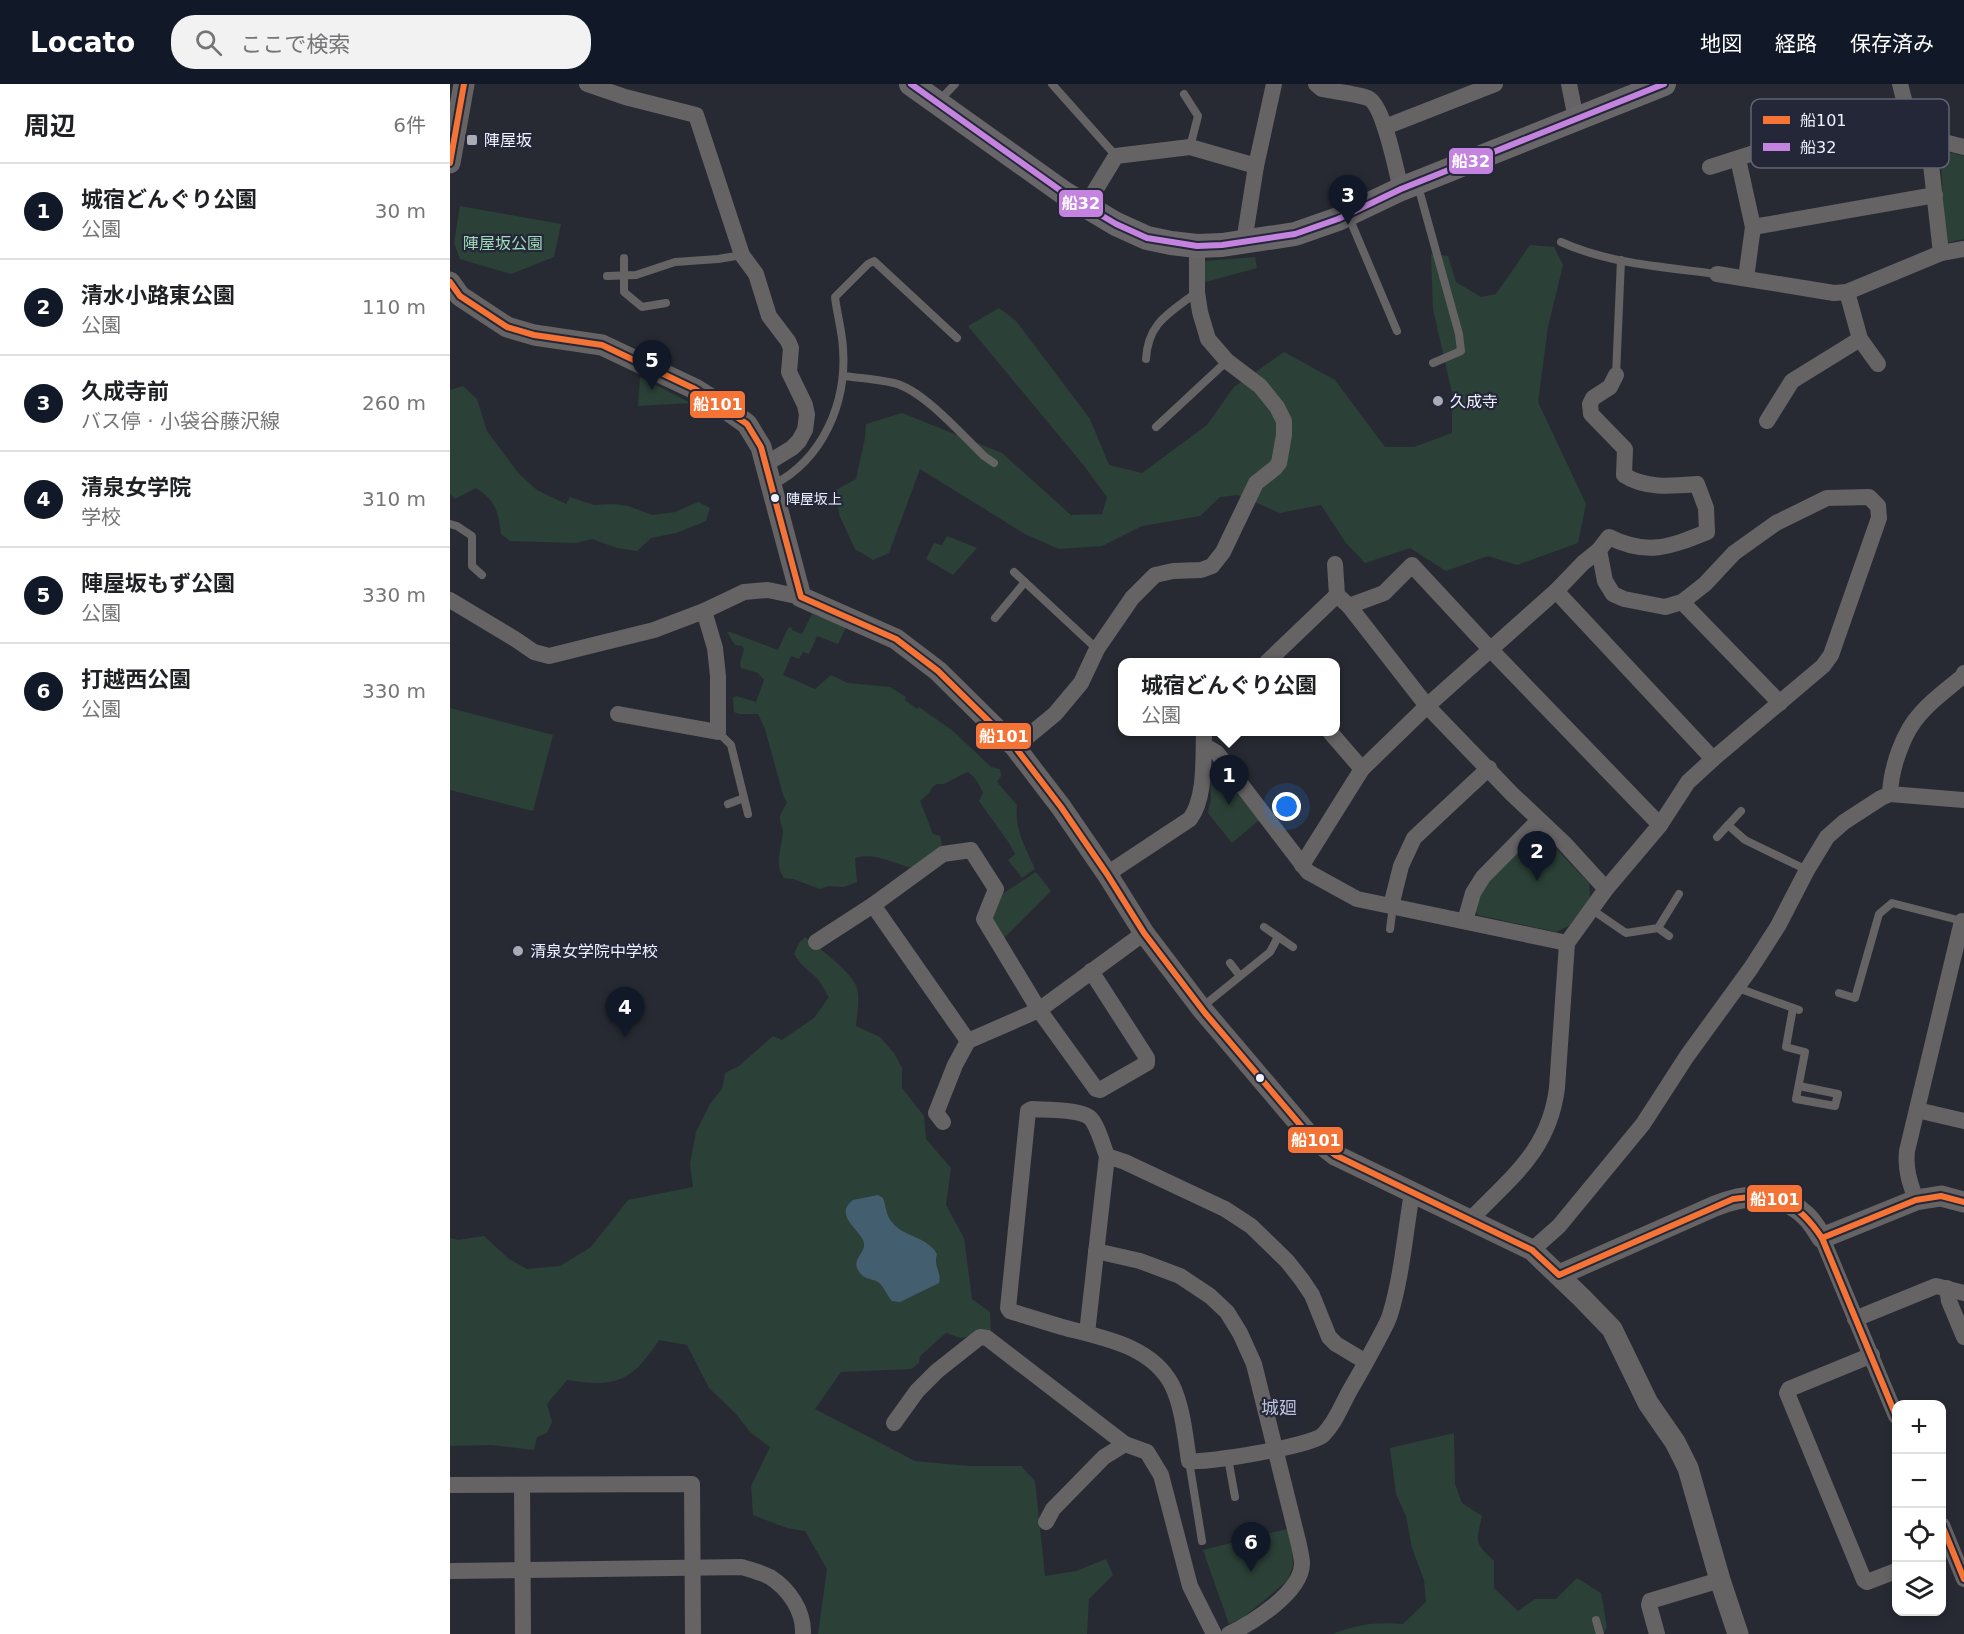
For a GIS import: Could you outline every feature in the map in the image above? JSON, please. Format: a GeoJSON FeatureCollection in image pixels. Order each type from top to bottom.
{"type":"FeatureCollection","features":[{"type":"Feature","properties":{"kind":"main road"},"geometry":{"type":"LineString","coordinates":[[911,84],[1085,207],[1147,238],[1197,246],[1295,234],[1664,84]]}},
{"type":"Feature","properties":{"kind":"street"},"geometry":{"type":"LineString","coordinates":[[450,163],[464,84]]}},
{"type":"Feature","properties":{"kind":"street"},"geometry":{"type":"LineString","coordinates":[[587,84],[625,91],[696,115],[741,255],[756,274],[769,315],[791,348],[789,372],[805,405],[807,415],[805,430],[799,441],[766,464]]}},
{"type":"Feature","properties":{"kind":"street"},"geometry":{"type":"LineString","coordinates":[[1244,242],[1256,166],[1274,84]]}},
{"type":"Feature","properties":{"kind":"street"},"geometry":{"type":"LineString","coordinates":[[1316,84],[1322,89],[1367,98],[1374,103],[1409,186]]}},
{"type":"Feature","properties":{"kind":"street"},"geometry":{"type":"LineString","coordinates":[[1385,127],[1495,84]]}},
{"type":"Feature","properties":{"kind":"street"},"geometry":{"type":"LineString","coordinates":[[1569,84],[1576,119]]}},
{"type":"Feature","properties":{"kind":"street"},"geometry":{"type":"LineString","coordinates":[[1900,84],[1906,99]]}},
{"type":"Feature","properties":{"kind":"street"},"geometry":{"type":"LineString","coordinates":[[1949,143],[1964,147]]}},
{"type":"Feature","properties":{"kind":"street"},"geometry":{"type":"LineString","coordinates":[[1085,207],[1116,156],[1190,147],[1256,166]]}},
{"type":"Feature","properties":{"kind":"street"},"geometry":{"type":"LineString","coordinates":[[1710,167],[1751,155]]}},
{"type":"Feature","properties":{"kind":"street"},"geometry":{"type":"LineString","coordinates":[[1738,159],[1753,227],[1746,278]]}},
{"type":"Feature","properties":{"kind":"street"},"geometry":{"type":"LineString","coordinates":[[1928,168],[1935,195],[1941,253]]}},
{"type":"Feature","properties":{"kind":"street"},"geometry":{"type":"LineString","coordinates":[[1753,227],[1935,195]]}},
{"type":"Feature","properties":{"kind":"street"},"geometry":{"type":"LineString","coordinates":[[1015,747],[1062,707],[1081,683],[1097,649],[1132,598],[1155,575],[1173,571],[1201,570],[1212,566],[1223,552],[1256,483],[1279,463],[1284,421],[1278,407],[1260,386],[1227,361],[1208,339],[1197,292],[1197,246]]}},
{"type":"Feature","properties":{"kind":"street"},"geometry":{"type":"LineString","coordinates":[[1717,274],[1834,293],[1847,292],[1941,253],[1964,249]]}},
{"type":"Feature","properties":{"kind":"street"},"geometry":{"type":"LineString","coordinates":[[450,282],[460,296],[507,327],[534,335],[602,345],[695,389],[747,424],[761,447],[801,597]]}},
{"type":"Feature","properties":{"kind":"street"},"geometry":{"type":"LineString","coordinates":[[1847,292],[1860,339],[1878,364]]}},
{"type":"Feature","properties":{"kind":"street"},"geometry":{"type":"LineString","coordinates":[[1767,421],[1792,381],[1860,339]]}},
{"type":"Feature","properties":{"kind":"street"},"geometry":{"type":"LineString","coordinates":[[1302,865],[1362,769],[1427,706],[1556,591],[1599,550],[1609,537],[1636,548],[1672,546],[1707,532],[1706,508],[1697,484],[1668,486],[1634,482],[1624,475],[1625,449],[1591,414],[1590,404],[1593,398],[1610,387],[1616,375]]}},
{"type":"Feature","properties":{"kind":"street"},"geometry":{"type":"LineString","coordinates":[[1470,1220],[1529,1159],[1541,1142],[1548,1125],[1557,1088],[1567,944],[1606,888],[1660,825],[1688,782],[1823,666],[1831,655],[1879,518],[1878,506],[1869,497],[1827,498],[1776,523],[1734,553],[1705,584],[1682,602],[1665,607],[1624,599],[1613,594],[1605,581],[1599,550]]}},
{"type":"Feature","properties":{"kind":"street"},"geometry":{"type":"LineString","coordinates":[[1335,564],[1343,600],[1427,706],[1606,888]]}},
{"type":"Feature","properties":{"kind":"street"},"geometry":{"type":"LineString","coordinates":[[1274,658],[1343,600],[1384,593],[1412,565],[1660,825]]}},
{"type":"Feature","properties":{"kind":"street"},"geometry":{"type":"LineString","coordinates":[[450,600],[534,652],[549,656],[654,630],[704,611],[744,592],[768,590],[801,597],[896,639],[938,670],[1015,747],[1061,807],[1144,933],[1201,1008],[1308,1134],[1335,1155],[1532,1250],[1612,1329],[1648,1403],[1675,1442],[1688,1468],[1738,1634]]}},
{"type":"Feature","properties":{"kind":"street"},"geometry":{"type":"LineString","coordinates":[[1556,591],[1713,759]]}},
{"type":"Feature","properties":{"kind":"street"},"geometry":{"type":"LineString","coordinates":[[1682,602],[1780,703]]}},
{"type":"Feature","properties":{"kind":"street"},"geometry":{"type":"LineString","coordinates":[[618,714],[718,732],[718,676],[715,648],[704,611]]}},
{"type":"Feature","properties":{"kind":"street"},"geometry":{"type":"LineString","coordinates":[[1890,794],[1890,782],[1899,748],[1920,714],[1964,674]]}},
{"type":"Feature","properties":{"kind":"street"},"geometry":{"type":"LineString","coordinates":[[1333,736],[1362,769]]}},
{"type":"Feature","properties":{"kind":"street"},"geometry":{"type":"LineString","coordinates":[[1107,874],[1190,819],[1196,811],[1199,801],[1204,739]]}},
{"type":"Feature","properties":{"kind":"street"},"geometry":{"type":"LineString","coordinates":[[1204,739],[1308,872],[1357,899],[1567,944]]}},
{"type":"Feature","properties":{"kind":"street"},"geometry":{"type":"LineString","coordinates":[[1392,906],[1401,866],[1414,838],[1489,768]]}},
{"type":"Feature","properties":{"kind":"street"},"geometry":{"type":"LineString","coordinates":[[1532,1250],[1559,1226],[1643,1124],[1688,1056],[1738,988],[1778,926],[1827,837],[1844,822],[1890,794],[1964,800]]}},
{"type":"Feature","properties":{"kind":"street"},"geometry":{"type":"LineString","coordinates":[[1465,921],[1473,893],[1483,877],[1539,820]]}},
{"type":"Feature","properties":{"kind":"street"},"geometry":{"type":"LineString","coordinates":[[816,942],[873,905],[943,854],[971,850],[996,889],[984,919],[1039,1010],[1096,1089],[1100,1090],[1147,1063],[1147,1058],[1091,971]]}},
{"type":"Feature","properties":{"kind":"street"},"geometry":{"type":"LineString","coordinates":[[873,905],[968,1041]]}},
{"type":"Feature","properties":{"kind":"street"},"geometry":{"type":"LineString","coordinates":[[1916,1200],[1905,1164],[1963,921]]}},
{"type":"Feature","properties":{"kind":"street"},"geometry":{"type":"LineString","coordinates":[[943,1122],[936,1113],[968,1041],[1039,1010],[1144,933]]}},
{"type":"Feature","properties":{"kind":"street"},"geometry":{"type":"LineString","coordinates":[[1087,1333],[1107,1156],[1089,1117],[1081,1113],[1032,1109],[1028,1111],[1008,1308],[1010,1311],[1124,1344],[1149,1358],[1162,1370],[1172,1386],[1178,1402],[1189,1461],[1200,1462],[1228,1458],[1304,1443],[1322,1437],[1336,1419],[1389,1318],[1396,1290],[1412,1193]]}},
{"type":"Feature","properties":{"kind":"street"},"geometry":{"type":"LineString","coordinates":[[1917,1110],[1964,1121]]}},
{"type":"Feature","properties":{"kind":"street"},"geometry":{"type":"LineString","coordinates":[[1107,1156],[1125,1162],[1225,1209],[1251,1226],[1287,1261],[1302,1280],[1312,1295],[1329,1337],[1336,1344],[1366,1362]]}},
{"type":"Feature","properties":{"kind":"street"},"geometry":{"type":"LineString","coordinates":[[1559,1275],[1724,1203],[1748,1196],[1766,1197],[1794,1207],[1806,1215],[1822,1238],[1892,1406]]}},
{"type":"Feature","properties":{"kind":"street"},"geometry":{"type":"LineString","coordinates":[[1822,1238],[1916,1200],[1941,1196],[1964,1202]]}},
{"type":"Feature","properties":{"kind":"street"},"geometry":{"type":"LineString","coordinates":[[1096,1251],[1140,1261],[1180,1276],[1210,1296],[1227,1312],[1240,1333],[1254,1364],[1302,1565],[1295,1584],[1282,1598],[1250,1624],[1229,1634]]}},
{"type":"Feature","properties":{"kind":"street"},"geometry":{"type":"LineString","coordinates":[[1855,1319],[1936,1286],[1964,1293]]}},
{"type":"Feature","properties":{"kind":"street"},"geometry":{"type":"LineString","coordinates":[[1947,1288],[1948,1300],[1964,1337]]}},
{"type":"Feature","properties":{"kind":"street"},"geometry":{"type":"LineString","coordinates":[[894,1423],[917,1391],[937,1371],[980,1337],[987,1338],[1125,1444],[1147,1452],[1161,1475],[1190,1586],[1214,1634]]}},
{"type":"Feature","properties":{"kind":"street"},"geometry":{"type":"LineString","coordinates":[[1872,1355],[1789,1389],[1787,1393],[1864,1580],[1868,1582],[1892,1573]]}},
{"type":"Feature","properties":{"kind":"street"},"geometry":{"type":"LineString","coordinates":[[1046,1522],[1053,1509],[1104,1457],[1125,1444]]}},
{"type":"Feature","properties":{"kind":"street"},"geometry":{"type":"LineString","coordinates":[[450,1485],[692,1484],[693,1634]]}},
{"type":"Feature","properties":{"kind":"street"},"geometry":{"type":"LineString","coordinates":[[522,1486],[523,1634]]}},
{"type":"Feature","properties":{"kind":"street"},"geometry":{"type":"LineString","coordinates":[[1947,1552],[1964,1579]]}},
{"type":"Feature","properties":{"kind":"street"},"geometry":{"type":"LineString","coordinates":[[450,1571],[742,1567],[770,1577],[790,1595],[800,1612],[804,1634]]}},
{"type":"Feature","properties":{"kind":"street"},"geometry":{"type":"LineString","coordinates":[[1657,1634],[1649,1605],[1650,1601],[1720,1580]]}},
{"type":"Feature","properties":{"kind":"lane"},"geometry":{"type":"LineString","coordinates":[[938,102],[955,84]]}},
{"type":"Feature","properties":{"kind":"lane"},"geometry":{"type":"LineString","coordinates":[[1052,84],[1116,156]]}},
{"type":"Feature","properties":{"kind":"lane"},"geometry":{"type":"LineString","coordinates":[[1184,94],[1198,116],[1190,147]]}},
{"type":"Feature","properties":{"kind":"lane"},"geometry":{"type":"LineString","coordinates":[[1409,186],[1460,334],[1461,351],[1433,363]]}},
{"type":"Feature","properties":{"kind":"lane"},"geometry":{"type":"LineString","coordinates":[[1348,214],[1397,331]]}},
{"type":"Feature","properties":{"kind":"lane"},"geometry":{"type":"LineString","coordinates":[[1561,242],[1578,250],[1621,260],[1717,274]]}},
{"type":"Feature","properties":{"kind":"lane"},"geometry":{"type":"LineString","coordinates":[[607,276],[636,274],[675,262],[741,255]]}},
{"type":"Feature","properties":{"kind":"lane"},"geometry":{"type":"LineString","coordinates":[[624,258],[624,292],[642,307],[666,303]]}},
{"type":"Feature","properties":{"kind":"lane"},"geometry":{"type":"LineString","coordinates":[[1616,375],[1621,260]]}},
{"type":"Feature","properties":{"kind":"lane"},"geometry":{"type":"LineString","coordinates":[[771,485],[786,478],[807,461],[826,435],[839,401],[843,376],[843,349],[836,297],[868,264],[874,261],[957,338]]}},
{"type":"Feature","properties":{"kind":"lane"},"geometry":{"type":"LineString","coordinates":[[1146,359],[1146,346],[1155,326],[1197,292]]}},
{"type":"Feature","properties":{"kind":"lane"},"geometry":{"type":"LineString","coordinates":[[1156,427],[1227,361]]}},
{"type":"Feature","properties":{"kind":"lane"},"geometry":{"type":"LineString","coordinates":[[843,376],[895,383],[912,390],[994,463]]}},
{"type":"Feature","properties":{"kind":"lane"},"geometry":{"type":"LineString","coordinates":[[450,524],[472,536],[472,566],[482,574]]}},
{"type":"Feature","properties":{"kind":"lane"},"geometry":{"type":"LineString","coordinates":[[1014,572],[1097,649]]}},
{"type":"Feature","properties":{"kind":"lane"},"geometry":{"type":"LineString","coordinates":[[995,618],[1025,582]]}},
{"type":"Feature","properties":{"kind":"lane"},"geometry":{"type":"LineString","coordinates":[[718,732],[731,746],[748,814]]}},
{"type":"Feature","properties":{"kind":"lane"},"geometry":{"type":"LineString","coordinates":[[728,804],[744,798]]}},
{"type":"Feature","properties":{"kind":"lane"},"geometry":{"type":"LineString","coordinates":[[1717,837],[1741,811]]}},
{"type":"Feature","properties":{"kind":"lane"},"geometry":{"type":"LineString","coordinates":[[1728,825],[1745,840],[1807,870]]}},
{"type":"Feature","properties":{"kind":"lane"},"geometry":{"type":"LineString","coordinates":[[1658,928],[1679,894]]}},
{"type":"Feature","properties":{"kind":"lane"},"geometry":{"type":"LineString","coordinates":[[1839,993],[1854,998],[1879,914],[1892,903],[1963,921]]}},
{"type":"Feature","properties":{"kind":"lane"},"geometry":{"type":"LineString","coordinates":[[1390,929],[1392,906]]}},
{"type":"Feature","properties":{"kind":"lane"},"geometry":{"type":"LineString","coordinates":[[1591,909],[1626,933],[1658,928],[1669,936]]}},
{"type":"Feature","properties":{"kind":"lane"},"geometry":{"type":"LineString","coordinates":[[1264,927],[1293,947]]}},
{"type":"Feature","properties":{"kind":"lane"},"geometry":{"type":"LineString","coordinates":[[1201,1008],[1270,952],[1278,937]]}},
{"type":"Feature","properties":{"kind":"lane"},"geometry":{"type":"LineString","coordinates":[[1230,963],[1240,976]]}},
{"type":"Feature","properties":{"kind":"lane"},"geometry":{"type":"LineString","coordinates":[[1738,988],[1796,1009],[1786,1047],[1805,1052],[1796,1099],[1835,1106],[1838,1094],[1799,1086]]}},
{"type":"Feature","properties":{"kind":"lane"},"geometry":{"type":"LineString","coordinates":[[1228,1458],[1235,1497]]}},
{"type":"Feature","properties":{"kind":"lane"},"geometry":{"type":"LineString","coordinates":[[1189,1461],[1202,1541]]}},
{"type":"Feature","properties":{"kind":"lane"},"geometry":{"type":"LineString","coordinates":[[1596,1620],[1600,1634]]}},
{"type":"Feature","properties":{"kind":"green space"},"geometry":{"type":"Polygon","coordinates":[[[1949,152],[1964,156],[1964,239],[1946,243],[1941,168],[1949,168],[1949,152]]]}},
{"type":"Feature","properties":{"kind":"green space","name":"陣屋坂公園"},"geometry":{"type":"Polygon","coordinates":[[[460,206],[561,224],[554,257],[511,274],[460,259],[454,243],[460,206]]]}},
{"type":"Feature","properties":{"kind":"green space"},"geometry":{"type":"Polygon","coordinates":[[[1530,245],[1554,247],[1563,265],[1548,327],[1538,402],[1586,504],[1578,543],[1517,565],[1488,556],[1446,571],[1410,548],[1365,563],[1346,543],[1321,505],[1280,513],[1238,495],[1220,497],[1200,516],[1142,526],[1102,546],[1059,549],[1025,534],[920,469],[889,553],[873,560],[855,549],[840,517],[834,491],[856,479],[866,424],[902,413],[1002,453],[1071,515],[1102,514],[1107,497],[1085,467],[968,326],[999,308],[1016,321],[1090,419],[1109,465],[1142,473],[1207,425],[1234,387],[1284,352],[1335,380],[1385,447],[1414,447],[1452,433],[1452,393],[1433,309],[1431,254],[1448,256],[1456,282],[1481,297],[1496,294],[1530,245]]]}},
{"type":"Feature","properties":{"kind":"green space"},"geometry":{"type":"Polygon","coordinates":[[[1255,257],[1257,268],[1202,283],[1201,264],[1205,261],[1255,257]]]}},
{"type":"Feature","properties":{"kind":"green space"},"geometry":{"type":"Polygon","coordinates":[[[640,377],[691,403],[638,406],[640,377]]]}},
{"type":"Feature","properties":{"kind":"green space"},"geometry":{"type":"Polygon","coordinates":[[[463,386],[477,399],[487,431],[519,474],[537,490],[566,504],[570,497],[594,505],[628,506],[652,515],[675,512],[698,502],[710,508],[706,521],[676,533],[651,538],[637,551],[617,548],[592,539],[576,543],[510,541],[501,534],[495,507],[483,493],[476,488],[455,499],[450,494],[450,390],[463,386]]]}},
{"type":"Feature","properties":{"kind":"green space"},"geometry":{"type":"Polygon","coordinates":[[[947,536],[977,548],[953,575],[926,559],[934,543],[942,545],[947,536]]]}},
{"type":"Feature","properties":{"kind":"green space"},"geometry":{"type":"Polygon","coordinates":[[[812,614],[847,625],[838,644],[817,636],[809,654],[803,652],[799,659],[791,656],[783,675],[815,689],[831,675],[848,683],[890,687],[906,697],[905,700],[917,709],[919,707],[953,731],[991,767],[1000,769],[1001,776],[997,782],[1017,805],[1019,831],[1035,869],[1022,878],[1008,860],[1015,854],[979,801],[983,793],[979,784],[967,772],[944,784],[932,787],[920,801],[933,834],[940,836],[942,844],[940,848],[911,868],[869,856],[855,858],[857,882],[844,887],[828,886],[820,889],[784,878],[779,867],[783,830],[780,818],[787,803],[765,729],[758,714],[734,712],[733,698],[736,696],[756,702],[764,680],[758,673],[741,668],[744,649],[742,646],[735,645],[727,632],[778,650],[788,628],[791,627],[792,630],[802,634],[812,614]]]}},
{"type":"Feature","properties":{"kind":"green space"},"geometry":{"type":"Polygon","coordinates":[[[450,708],[553,735],[533,811],[450,790],[450,708]]]}},
{"type":"Feature","properties":{"kind":"green space"},"geometry":{"type":"Polygon","coordinates":[[[1216,767],[1259,820],[1232,843],[1208,813],[1211,798],[1210,771],[1216,767]]]}},
{"type":"Feature","properties":{"kind":"green space"},"geometry":{"type":"Polygon","coordinates":[[[1533,835],[1543,835],[1589,883],[1590,898],[1570,925],[1556,932],[1478,915],[1473,906],[1478,894],[1533,835]]]}},
{"type":"Feature","properties":{"kind":"green space"},"geometry":{"type":"Polygon","coordinates":[[[1036,872],[1051,891],[1003,939],[992,918],[1002,894],[1036,872]]]}},
{"type":"Feature","properties":{"kind":"green space"},"geometry":{"type":"Polygon","coordinates":[[[805,937],[834,961],[854,982],[858,997],[856,1026],[880,1037],[894,1053],[902,1068],[902,1088],[924,1116],[926,1139],[951,1168],[946,1205],[964,1238],[972,1299],[990,1312],[991,1332],[961,1338],[946,1333],[920,1356],[919,1363],[911,1369],[841,1372],[815,1409],[915,1461],[969,1466],[1021,1466],[1035,1481],[1045,1576],[1076,1571],[1106,1559],[1113,1575],[1089,1599],[1087,1634],[818,1634],[827,1569],[805,1531],[787,1528],[753,1515],[751,1486],[770,1447],[750,1432],[737,1415],[709,1388],[687,1345],[659,1340],[640,1365],[621,1379],[598,1383],[567,1380],[547,1404],[552,1422],[547,1433],[537,1437],[534,1450],[491,1445],[450,1446],[450,1238],[458,1240],[484,1236],[509,1259],[527,1269],[560,1266],[591,1247],[628,1200],[693,1187],[690,1164],[696,1132],[710,1104],[722,1089],[725,1073],[739,1066],[773,1036],[782,1040],[814,1018],[829,997],[818,979],[801,964],[794,954],[805,937]]]}},
{"type":"Feature","properties":{"kind":"green space"},"geometry":{"type":"Polygon","coordinates":[[[1454,1433],[1455,1484],[1462,1503],[1482,1516],[1478,1542],[1494,1561],[1494,1588],[1518,1611],[1535,1599],[1556,1599],[1577,1578],[1601,1593],[1607,1627],[1603,1634],[1332,1634],[1367,1624],[1403,1624],[1426,1602],[1424,1580],[1412,1548],[1406,1516],[1396,1494],[1390,1448],[1454,1433]]]}},
{"type":"Feature","properties":{"kind":"green space"},"geometry":{"type":"Polygon","coordinates":[[[1287,1529],[1292,1548],[1293,1565],[1288,1580],[1244,1617],[1229,1624],[1203,1550],[1287,1529]]]}},
{"type":"Feature","properties":{"kind":"water"},"geometry":{"type":"Polygon","coordinates":[[[878,1195],[883,1198],[888,1216],[896,1226],[933,1248],[937,1254],[939,1283],[900,1302],[892,1301],[880,1284],[863,1276],[857,1269],[857,1260],[864,1245],[863,1240],[846,1216],[848,1205],[853,1200],[878,1195]]]}},
{"type":"Feature","properties":{"kind":"transit line","name":"船101"},"geometry":{"type":"LineString","coordinates":[[450,163],[464,84]]}},
{"type":"Feature","properties":{"kind":"transit line","name":"船32"},"geometry":{"type":"LineString","coordinates":[[911,84],[1064,193],[1116,224],[1147,238],[1197,246],[1222,245],[1295,234],[1338,219],[1401,189],[1664,84]]}},
{"type":"Feature","properties":{"kind":"transit line","name":"船101"},"geometry":{"type":"LineString","coordinates":[[450,282],[460,296],[507,327],[534,335],[602,345],[695,389],[747,424],[761,447],[801,597],[896,639],[938,671],[1015,747],[1061,807],[1144,933],[1205,1013],[1308,1134],[1335,1155],[1532,1250],[1559,1275],[1733,1199],[1762,1197],[1785,1202],[1804,1215],[1822,1238],[1892,1406]]}},
{"type":"Feature","properties":{"kind":"transit line","name":"船101"},"geometry":{"type":"LineString","coordinates":[[1822,1238],[1916,1200],[1941,1196],[1964,1202]]}},
{"type":"Feature","properties":{"kind":"transit line","name":"船101"},"geometry":{"type":"LineString","coordinates":[[1946,1535],[1964,1579]]}},
{"type":"Feature","properties":{"kind":"place","name":"陣屋坂"},"geometry":{"type":"Point","coordinates":[472,140]}},
{"type":"Feature","properties":{"kind":"place","name":"久成寺前"},"geometry":{"type":"Point","coordinates":[1348,225]}},
{"type":"Feature","properties":{"kind":"place","name":"陣屋坂もず公園"},"geometry":{"type":"Point","coordinates":[652,390]}},
{"type":"Feature","properties":{"kind":"place","name":"久成寺"},"geometry":{"type":"Point","coordinates":[1438,401]}},
{"type":"Feature","properties":{"kind":"place","name":"陣屋坂上"},"geometry":{"type":"Point","coordinates":[775,498]}},
{"type":"Feature","properties":{"kind":"place","name":"城宿どんぐり公園"},"geometry":{"type":"Point","coordinates":[1229,805]}},
{"type":"Feature","properties":{"kind":"place","name":"清水小路東公園"},"geometry":{"type":"Point","coordinates":[1537,881]}},
{"type":"Feature","properties":{"kind":"place","name":"清泉女学院中学校"},"geometry":{"type":"Point","coordinates":[518,951]}},
{"type":"Feature","properties":{"kind":"place","name":"清泉女学院"},"geometry":{"type":"Point","coordinates":[625,1037]}},
{"type":"Feature","properties":{"kind":"place","name":"打越西公園"},"geometry":{"type":"Point","coordinates":[1251,1572]}},
{"type":"Feature","properties":{"kind":"district","name":"城廻"},"geometry":{"type":"Point","coordinates":[1279,1408]}}]}
